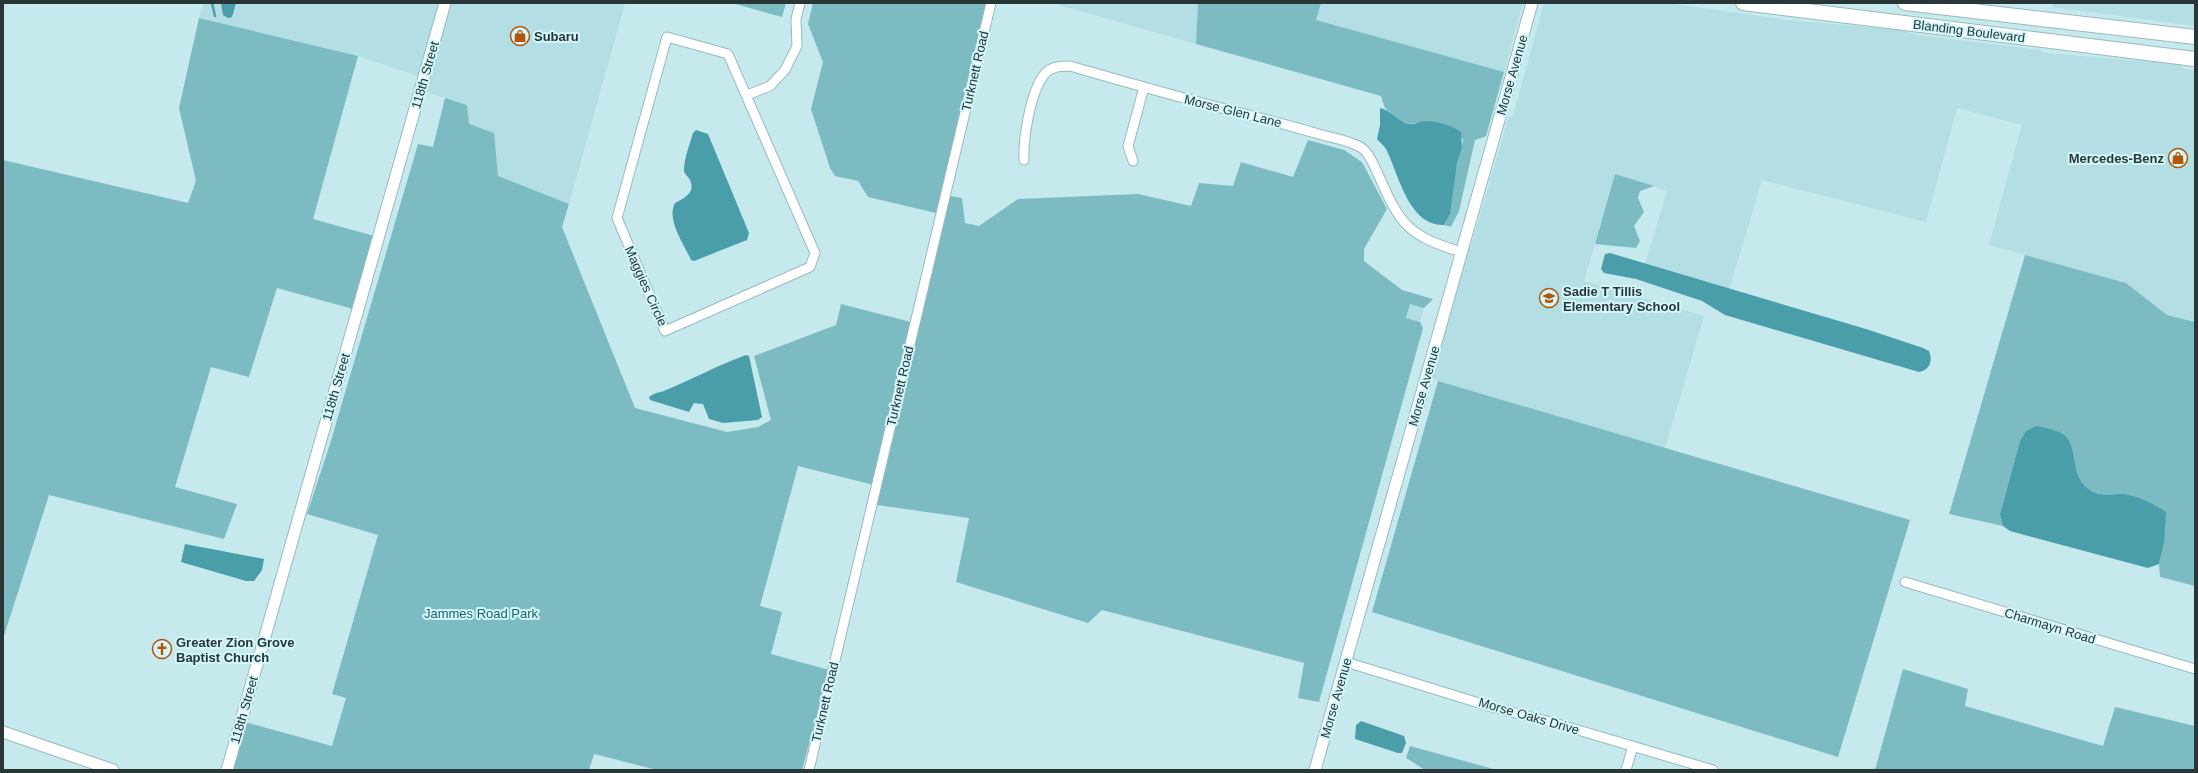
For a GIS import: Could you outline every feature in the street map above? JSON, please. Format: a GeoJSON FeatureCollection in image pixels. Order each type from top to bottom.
{"type":"FeatureCollection","features":[{"type":"Feature","properties":{"kind":"main road","name":"Blanding Boulevard"},"geometry":{"type":"LineString","coordinates":[[1743,3],[1793,6],[2030,39],[2195,59]]}},
{"type":"Feature","properties":{"kind":"main road","name":"Blanding Boulevard"},"geometry":{"type":"LineString","coordinates":[[1905,3],[2195,37]]}},
{"type":"Feature","properties":{"kind":"main road"},"geometry":{"type":"LineString","coordinates":[[2030,39],[2036,31],[2051,27],[2125,35],[2150,31]]}},
{"type":"Feature","properties":{"kind":"street","name":"118th Street"},"geometry":{"type":"LineString","coordinates":[[227,770],[445,3]]}},
{"type":"Feature","properties":{"kind":"street"},"geometry":{"type":"LineString","coordinates":[[747,95],[770,86],[785,70],[797,46],[796,19],[800,3]]}},
{"type":"Feature","properties":{"kind":"street","name":"Turknett Road"},"geometry":{"type":"LineString","coordinates":[[809,770],[991,3]]}},
{"type":"Feature","properties":{"kind":"street","name":"Morse Avenue"},"geometry":{"type":"LineString","coordinates":[[1316,770],[1532,3]]}},
{"type":"Feature","properties":{"kind":"street","name":"Maggies Circle"},"geometry":{"type":"LineString","coordinates":[[667,37],[728,54],[747,95],[815,253],[814,260],[810,268],[665,331],[617,218],[667,37]]}},
{"type":"Feature","properties":{"kind":"street","name":"Morse Glen Lane"},"geometry":{"type":"LineString","coordinates":[[1024,160],[1023,144],[1036,88],[1041,79],[1049,70],[1059,66],[1070,66],[1273,121],[1347,142],[1363,149],[1370,157],[1392,206],[1401,220],[1413,232],[1431,241],[1462,252]]}},
{"type":"Feature","properties":{"kind":"street"},"geometry":{"type":"LineString","coordinates":[[1133,161],[1128,146],[1144,87]]}},
{"type":"Feature","properties":{"kind":"street","name":"Charmayn Road"},"geometry":{"type":"LineString","coordinates":[[1905,582],[2195,669]]}},
{"type":"Feature","properties":{"kind":"street","name":"Morse Oaks Drive"},"geometry":{"type":"LineString","coordinates":[[1346,662],[1492,707],[1713,770]]}},
{"type":"Feature","properties":{"kind":"street"},"geometry":{"type":"LineString","coordinates":[[3,732],[113,770]]}},
{"type":"Feature","properties":{"kind":"street"},"geometry":{"type":"LineString","coordinates":[[1626,770],[1633,746]]}},
{"type":"Feature","properties":{"kind":"shaded area"},"geometry":{"type":"Polygon","coordinates":[[[203,3],[440,3],[418,76],[358,56],[199,18],[203,3]]]}},
{"type":"Feature","properties":{"kind":"shaded area"},"geometry":{"type":"Polygon","coordinates":[[[221,3],[236,3],[232,17],[228,18],[223,15],[221,3]]]}},
{"type":"Feature","properties":{"kind":"shaded area"},"geometry":{"type":"Polygon","coordinates":[[[450,3],[625,3],[569,204],[497,177],[494,133],[468,124],[467,105],[426,92],[450,3]]]}},
{"type":"Feature","properties":{"kind":"shaded area"},"geometry":{"type":"Polygon","coordinates":[[[1052,3],[1198,3],[1196,44],[1052,3]]]}},
{"type":"Feature","properties":{"kind":"shaded area"},"geometry":{"type":"Polygon","coordinates":[[[1321,3],[1523,3],[1504,72],[1316,20],[1321,3]]]}},
{"type":"Feature","properties":{"kind":"shaded area"},"geometry":{"type":"Polygon","coordinates":[[[1544,3],[1667,3],[1787,20],[1901,30],[1916,35],[2040,50],[2046,53],[2176,64],[2185,69],[2195,71],[2195,322],[2167,315],[2126,283],[1989,245],[2022,125],[1957,108],[1926,222],[1762,180],[1729,290],[1645,264],[1667,191],[1615,174],[1584,281],[1704,316],[1665,448],[1431,379],[1468,245],[1471,246],[1508,119],[1513,116],[1544,3]]]}},
{"type":"Feature","properties":{"kind":"shaded area"},"geometry":{"type":"Polygon","coordinates":[[[2053,3],[2195,3],[2195,26],[2052,7],[2053,3]]]}},
{"type":"Feature","properties":{"kind":"shaded area"},"geometry":{"type":"Polygon","coordinates":[[[1380,108],[1388,111],[1406,123],[1412,124],[1430,121],[1448,125],[1461,132],[1462,148],[1457,163],[1450,214],[1444,225],[1432,223],[1422,217],[1414,209],[1407,198],[1386,149],[1377,139],[1380,125],[1380,108]]]}},
{"type":"Feature","properties":{"kind":"shaded area"},"geometry":{"type":"Polygon","coordinates":[[[696,130],[708,134],[749,233],[747,240],[694,261],[691,260],[677,232],[674,224],[673,210],[675,203],[690,192],[690,180],[685,174],[684,165],[693,133],[696,130]]]}},
{"type":"Feature","properties":{"kind":"shaded area"},"geometry":{"type":"Polygon","coordinates":[[[1610,253],[1866,329],[1923,348],[1929,351],[1931,358],[1930,364],[1926,369],[1919,372],[1725,315],[1702,301],[1636,279],[1604,273],[1601,269],[1605,254],[1610,253]]]}},
{"type":"Feature","properties":{"kind":"shaded area"},"geometry":{"type":"Polygon","coordinates":[[[1410,303],[1424,308],[1420,322],[1406,318],[1410,303]]]}},
{"type":"Feature","properties":{"kind":"shaded area"},"geometry":{"type":"Polygon","coordinates":[[[746,355],[749,356],[762,417],[758,420],[723,423],[709,419],[703,404],[694,403],[689,412],[650,400],[649,397],[653,394],[664,391],[746,355]]]}},
{"type":"Feature","properties":{"kind":"shaded area"},"geometry":{"type":"Polygon","coordinates":[[[2036,426],[2057,431],[2067,438],[2070,443],[2080,479],[2085,486],[2093,492],[2129,495],[2146,501],[2166,512],[2164,543],[2159,564],[2148,568],[2010,531],[2003,526],[2000,514],[2020,441],[2025,432],[2036,426]]]}},
{"type":"Feature","properties":{"kind":"shaded area"},"geometry":{"type":"Polygon","coordinates":[[[185,544],[264,559],[262,570],[254,581],[246,581],[181,562],[185,544]]]}},
{"type":"Feature","properties":{"kind":"shaded area"},"geometry":{"type":"Polygon","coordinates":[[[1361,721],[1404,736],[1406,743],[1402,753],[1355,739],[1356,725],[1361,721]]]}},
{"type":"Feature","properties":{"kind":"green space"},"geometry":{"type":"Polygon","coordinates":[[[732,3],[786,3],[782,17],[732,3]]]}},
{"type":"Feature","properties":{"kind":"green space"},"geometry":{"type":"Polygon","coordinates":[[[813,3],[986,3],[936,213],[868,197],[858,181],[835,176],[830,168],[811,109],[823,62],[808,24],[813,3]]]}},
{"type":"Feature","properties":{"kind":"green space"},"geometry":{"type":"Polygon","coordinates":[[[1198,3],[1321,3],[1316,20],[1504,72],[1486,136],[1475,140],[1459,211],[1451,227],[1444,225],[1450,210],[1455,171],[1463,139],[1426,121],[1411,124],[1400,121],[1385,108],[1381,96],[1196,44],[1198,3]]]}},
{"type":"Feature","properties":{"kind":"green space"},"geometry":{"type":"Polygon","coordinates":[[[199,18],[358,56],[313,219],[374,236],[353,309],[277,288],[249,377],[211,367],[175,487],[237,504],[224,539],[49,495],[3,639],[3,160],[188,203],[196,181],[179,108],[199,18]]]}},
{"type":"Feature","properties":{"kind":"green space","name":"Jammes Road Park"},"geometry":{"type":"Polygon","coordinates":[[[445,98],[467,105],[469,124],[494,133],[498,176],[569,204],[562,227],[635,408],[727,432],[758,427],[771,420],[754,356],[836,325],[841,304],[911,322],[874,485],[798,466],[760,606],[782,612],[771,654],[829,670],[802,770],[657,770],[594,754],[589,770],[233,770],[245,722],[332,746],[346,698],[332,694],[378,535],[307,514],[330,444],[418,144],[433,147],[445,98]]]}},
{"type":"Feature","properties":{"kind":"green space"},"geometry":{"type":"Polygon","coordinates":[[[1308,140],[1344,150],[1362,162],[1387,209],[1364,249],[1364,261],[1402,290],[1433,299],[1424,308],[1410,304],[1406,318],[1420,322],[1423,328],[1319,702],[1298,698],[1304,663],[1102,610],[1088,623],[956,582],[969,518],[877,505],[950,196],[962,198],[965,223],[979,226],[1018,199],[1138,194],[1191,206],[1199,183],[1233,186],[1241,162],[1293,177],[1308,140]]]}},
{"type":"Feature","properties":{"kind":"green space"},"geometry":{"type":"Polygon","coordinates":[[[1615,174],[1654,186],[1640,191],[1638,198],[1644,212],[1634,226],[1640,241],[1636,248],[1595,244],[1615,174]]]}},
{"type":"Feature","properties":{"kind":"green space"},"geometry":{"type":"Polygon","coordinates":[[[2025,255],[2126,283],[2167,315],[2195,322],[2195,586],[2160,577],[2159,564],[2164,543],[2125,494],[2101,494],[2093,492],[2087,488],[2076,470],[2069,442],[2025,432],[2020,441],[2000,514],[2003,526],[1949,514],[2025,255]]]}},
{"type":"Feature","properties":{"kind":"green space"},"geometry":{"type":"Polygon","coordinates":[[[1438,381],[1910,520],[1838,757],[1372,612],[1438,381]]]}},
{"type":"Feature","properties":{"kind":"green space"},"geometry":{"type":"Polygon","coordinates":[[[1903,669],[1968,689],[1965,706],[2103,746],[2115,707],[2195,726],[2195,770],[1875,770],[1903,669]]]}},
{"type":"Feature","properties":{"kind":"green space"},"geometry":{"type":"Polygon","coordinates":[[[1410,746],[1497,770],[1425,770],[1406,758],[1410,746]]]}},
{"type":"Feature","properties":{"kind":"waterway"},"geometry":{"type":"LineString","coordinates":[[212,3],[215,16]]}},
{"type":"Feature","properties":{"kind":"place","name":"Subaru"},"geometry":{"type":"Point","coordinates":[520,36]}},
{"type":"Feature","properties":{"kind":"place","name":"Mercedes-Benz"},"geometry":{"type":"Point","coordinates":[2178,158]}},
{"type":"Feature","properties":{"kind":"place","name":"Sadie T Tillis Elementary School"},"geometry":{"type":"Point","coordinates":[1549,298]}},
{"type":"Feature","properties":{"kind":"place","name":"Greater Zion Grove Baptist Church"},"geometry":{"type":"Point","coordinates":[162,649]}}]}
